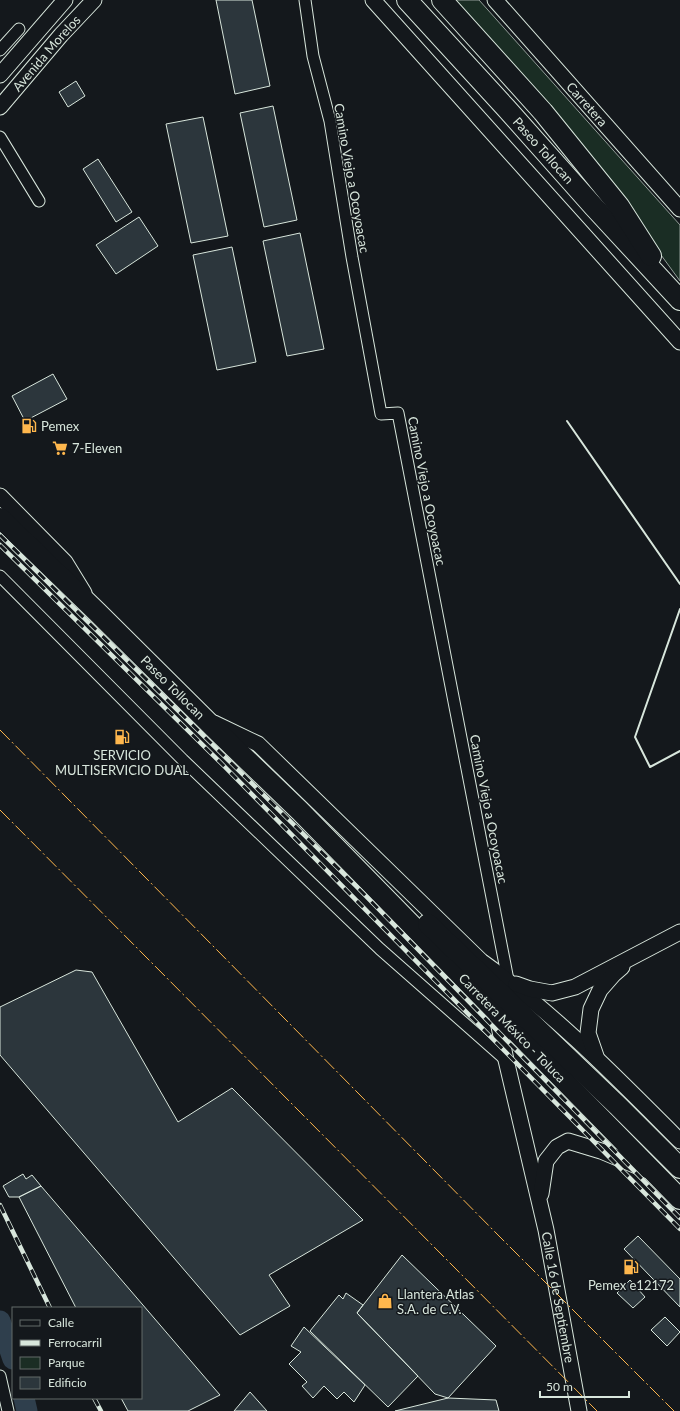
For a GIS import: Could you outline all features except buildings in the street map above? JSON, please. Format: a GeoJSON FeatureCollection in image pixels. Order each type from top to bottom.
{"type":"FeatureCollection","features":[{"type":"Feature","properties":{"kind":"highway","name":"Paseo Tollocan"},"geometry":{"type":"LineString","coordinates":[[407,0],[506,108],[594,208],[679,299]]}},
{"type":"Feature","properties":{"kind":"highway"},"geometry":{"type":"LineString","coordinates":[[442,0],[543,112],[619,206],[679,299]]}},
{"type":"Feature","properties":{"kind":"highway","name":"Paseo Tollocan"},"geometry":{"type":"LineString","coordinates":[[0,518],[345,856]]}},
{"type":"Feature","properties":{"kind":"highway"},"geometry":{"type":"LineString","coordinates":[[345,856],[398,895],[618,1106],[680,1168]]}},
{"type":"Feature","properties":{"kind":"highway","name":"Carretera México - Toluca"},"geometry":{"type":"LineString","coordinates":[[345,856],[407,922],[680,1200]]}},
{"type":"Feature","properties":{"kind":"main road","name":"Avenida Morelos"},"geometry":{"type":"LineString","coordinates":[[0,75],[65,0]]}},
{"type":"Feature","properties":{"kind":"main road","name":"Avenida Morelos"},"geometry":{"type":"LineString","coordinates":[[0,107],[61,35],[94,0]]}},
{"type":"Feature","properties":{"kind":"main road"},"geometry":{"type":"LineString","coordinates":[[373,0],[680,342]]}},
{"type":"Feature","properties":{"kind":"main road","name":"Carretera"},"geometry":{"type":"LineString","coordinates":[[495,0],[680,208]]}},
{"type":"Feature","properties":{"kind":"main road"},"geometry":{"type":"LineString","coordinates":[[0,98],[15,89]]}},
{"type":"Feature","properties":{"kind":"main road"},"geometry":{"type":"LineString","coordinates":[[0,496],[65,562],[97,612]]}},
{"type":"Feature","properties":{"kind":"main road"},"geometry":{"type":"LineString","coordinates":[[205,719],[258,744],[481,961],[508,980],[596,1057],[680,1141]]}},
{"type":"Feature","properties":{"kind":"main road"},"geometry":{"type":"LineString","coordinates":[[508,980],[530,989],[552,993],[575,987],[680,932]]}},
{"type":"Feature","properties":{"kind":"main road"},"geometry":{"type":"LineString","coordinates":[[596,1057],[588,1033],[591,1008],[600,990],[614,974],[636,955]]}},
{"type":"Feature","properties":{"kind":"main road","name":"Calle 16 de Septiembre"},"geometry":{"type":"LineString","coordinates":[[496,1012],[546,1230],[579,1411]]}},
{"type":"Feature","properties":{"kind":"main road"},"geometry":{"type":"LineString","coordinates":[[540,1206],[546,1161],[557,1147],[568,1141],[601,1151],[655,1174]]}},
{"type":"Feature","properties":{"kind":"street","name":"Camino Viejo a Ocoyoacac"},"geometry":{"type":"LineString","coordinates":[[305,0],[313,56],[330,121],[352,257],[381,414],[398,413],[508,980]]}},
{"type":"Feature","properties":{"kind":"street"},"geometry":{"type":"LineString","coordinates":[[0,50],[19,29]]}},
{"type":"Feature","properties":{"kind":"street"},"geometry":{"type":"LineString","coordinates":[[0,137],[39,201]]}},
{"type":"Feature","properties":{"kind":"street"},"geometry":{"type":"LineString","coordinates":[[0,576],[183,760],[380,949],[506,1060]]}},
{"type":"Feature","properties":{"kind":"street"},"geometry":{"type":"LineString","coordinates":[[0,1376],[8,1411]]}},
{"type":"Feature","properties":{"kind":"green space"},"geometry":{"type":"Polygon","coordinates":[[[448,0],[479,0],[680,225],[680,281],[653,244],[448,0]]]}},
{"type":"Feature","properties":{"kind":"waterway"},"geometry":{"type":"LineString","coordinates":[[0,1321],[12,1356]]}},
{"type":"Feature","properties":{"kind":"waterway"},"geometry":{"type":"LineString","coordinates":[[24,1399],[27,1411]]}},
{"type":"Feature","properties":{"kind":"railway"},"geometry":{"type":"LineString","coordinates":[[0,535],[359,889],[680,1218]]}},
{"type":"Feature","properties":{"kind":"railway"},"geometry":{"type":"LineString","coordinates":[[0,545],[224,766],[680,1229]]}},
{"type":"Feature","properties":{"kind":"railway"},"geometry":{"type":"LineString","coordinates":[[0,1205],[50,1307]]}},
{"type":"Feature","properties":{"kind":"railway"},"geometry":{"type":"LineString","coordinates":[[95,1399],[101,1411]]}},
{"type":"Feature","properties":{"kind":"wall"},"geometry":{"type":"LineString","coordinates":[[567,421],[680,584]]}},
{"type":"Feature","properties":{"kind":"wall"},"geometry":{"type":"LineString","coordinates":[[680,609],[635,737],[650,767],[680,751]]}},
{"type":"Feature","properties":{"kind":"power"},"geometry":{"type":"LineString","coordinates":[[0,730],[499,1236],[674,1411]]}},
{"type":"Feature","properties":{"kind":"power"},"geometry":{"type":"LineString","coordinates":[[0,810],[597,1411]]}},
{"type":"Feature","properties":{"kind":"place","name":"Pemex"},"geometry":{"type":"Point","coordinates":[29,426]}},
{"type":"Feature","properties":{"kind":"place","name":"7-Eleven"},"geometry":{"type":"Point","coordinates":[60,448]}},
{"type":"Feature","properties":{"kind":"place","name":"SERVICIO MULTISERVICIO DUAL"},"geometry":{"type":"Point","coordinates":[122,737]}},
{"type":"Feature","properties":{"kind":"place","name":"Pemex e12172"},"geometry":{"type":"Point","coordinates":[631,1267]}},
{"type":"Feature","properties":{"kind":"place","name":"Llantera Atlas S.A. de C.V."},"geometry":{"type":"Point","coordinates":[385,1301]}}]}
